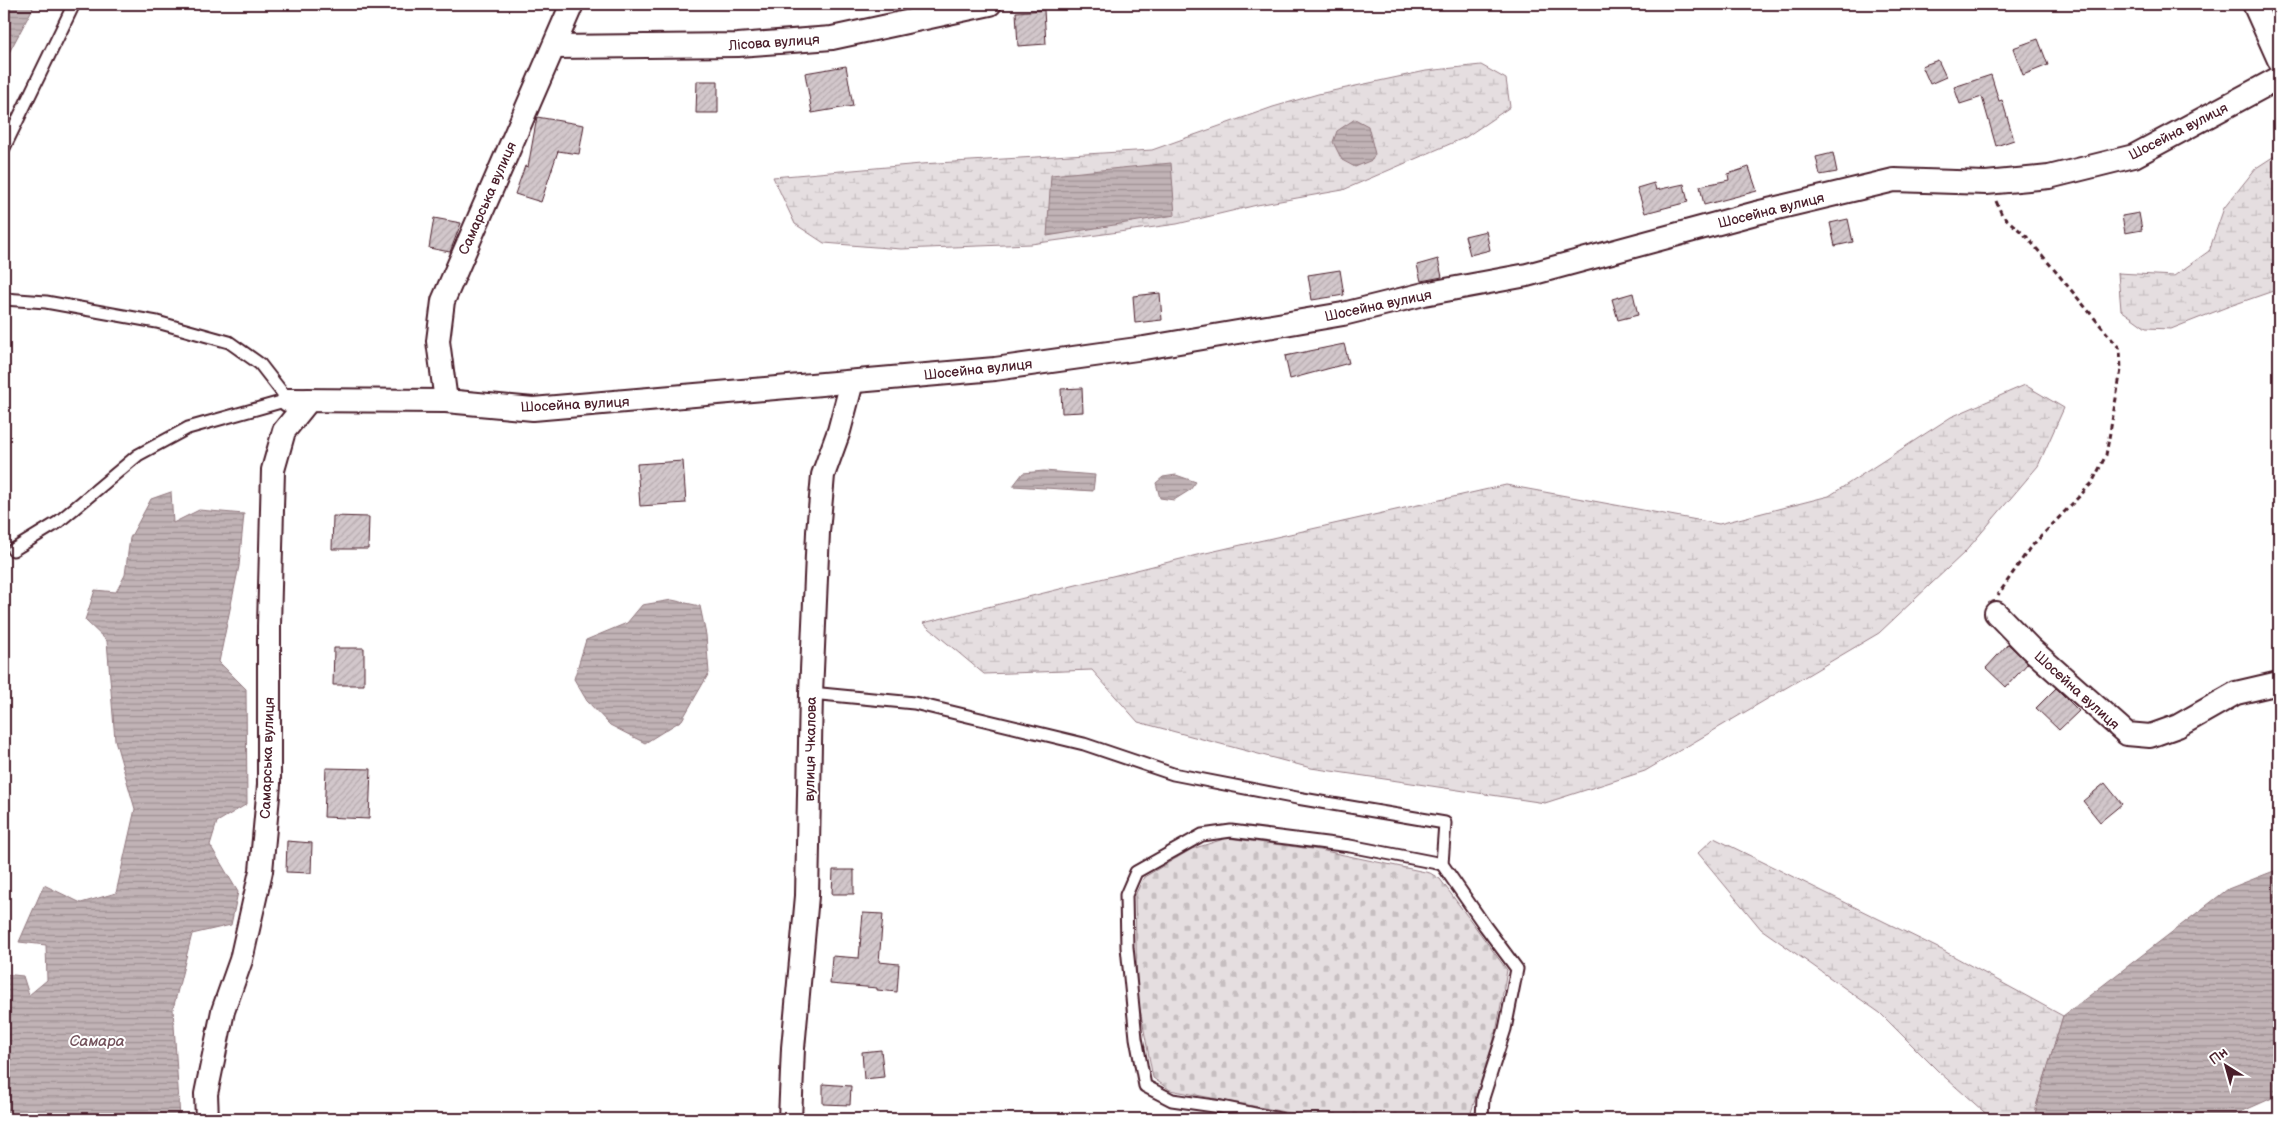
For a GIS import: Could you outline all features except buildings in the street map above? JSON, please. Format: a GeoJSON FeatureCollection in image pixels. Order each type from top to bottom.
{"type":"FeatureCollection","features":[{"type":"Feature","properties":{"kind":"street","name":"Самарська вулиця"},"geometry":{"type":"LineString","coordinates":[[446,401],[438,341],[442,301],[572,4]]}},
{"type":"Feature","properties":{"kind":"street","name":"Лісова вулиця"},"geometry":{"type":"LineString","coordinates":[[554,47],[738,45],[832,38],[949,8],[990,4]]}},
{"type":"Feature","properties":{"kind":"street"},"geometry":{"type":"LineString","coordinates":[[2254,4],[2271,46],[2279,60]]}},
{"type":"Feature","properties":{"kind":"street","name":"Шосейна вулиця"},"geometry":{"type":"LineString","coordinates":[[298,400],[446,401],[533,409],[1004,367],[1144,348],[1343,314],[1424,294],[1527,275],[1756,213],[1894,180],[1986,183],[2049,176],[2134,156],[2279,78]]}},
{"type":"Feature","properties":{"kind":"street","name":"вулиця Чкалова"},"geometry":{"type":"LineString","coordinates":[[790,1119],[793,1048],[807,896],[811,693],[818,532],[823,475],[852,382]]}},
{"type":"Feature","properties":{"kind":"street","name":"Самарська вулиця"},"geometry":{"type":"LineString","coordinates":[[207,1119],[206,1094],[223,1011],[241,960],[262,861],[269,785],[269,626],[273,470],[284,430],[298,400]]}},
{"type":"Feature","properties":{"kind":"street","name":"Шосейна вулиця"},"geometry":{"type":"LineString","coordinates":[[1996,614],[2031,649],[2127,734],[2150,736],[2178,726],[2236,693],[2279,683]]}},
{"type":"Feature","properties":{"kind":"lane"},"geometry":{"type":"LineString","coordinates":[[4,148],[74,4]]}},
{"type":"Feature","properties":{"kind":"lane"},"geometry":{"type":"LineString","coordinates":[[4,299],[46,302],[157,322],[229,342],[260,364],[298,400]]}},
{"type":"Feature","properties":{"kind":"lane"},"geometry":{"type":"LineString","coordinates":[[14,550],[57,523],[138,455],[188,428],[298,400]]}},
{"type":"Feature","properties":{"kind":"lane"},"geometry":{"type":"LineString","coordinates":[[811,693],[914,703],[1084,744],[1173,774],[1297,798],[1445,823],[1442,864],[1517,969],[1505,1030],[1483,1098],[1482,1119]]}},
{"type":"Feature","properties":{"kind":"lane"},"geometry":{"type":"LineString","coordinates":[[1280,1119],[1221,1107],[1172,1100],[1145,1086],[1136,1038],[1127,947],[1126,896],[1136,872],[1202,835],[1231,831],[1350,846],[1442,864]]}},
{"type":"Feature","properties":{"kind":"path"},"geometry":{"type":"LineString","coordinates":[[1986,183],[2002,215],[2027,236],[2120,349],[2121,370],[2106,455],[2092,483],[2029,549],[1998,593],[1996,614]]}},
{"type":"Feature","properties":{"kind":"green space"},"geometry":{"type":"Polygon","coordinates":[[[1481,65],[1506,79],[1510,107],[1466,137],[1343,190],[1257,205],[1177,224],[1031,244],[901,249],[824,243],[795,224],[773,177],[921,164],[1152,150],[1273,107],[1318,94],[1426,71],[1481,65]]]}},
{"type":"Feature","properties":{"kind":"green space"},"geometry":{"type":"Polygon","coordinates":[[[2279,153],[2279,289],[2171,329],[2146,328],[2121,310],[2118,273],[2174,276],[2209,251],[2224,208],[2256,168],[2279,153]]]}},
{"type":"Feature","properties":{"kind":"green space"},"geometry":{"type":"Polygon","coordinates":[[[2025,385],[2064,408],[2038,466],[1965,552],[1879,633],[1645,771],[1545,803],[1311,768],[1138,722],[1092,670],[984,674],[923,623],[1197,555],[1506,485],[1719,524],[1829,496],[1951,417],[2025,385]]]}},
{"type":"Feature","properties":{"kind":"green space"},"geometry":{"type":"Polygon","coordinates":[[[1227,838],[1320,850],[1430,873],[1440,879],[1507,970],[1496,1033],[1469,1119],[1321,1119],[1170,1090],[1153,1078],[1137,993],[1135,895],[1144,877],[1192,849],[1227,838]]]}},
{"type":"Feature","properties":{"kind":"green space"},"geometry":{"type":"Polygon","coordinates":[[[1714,838],[1944,951],[2063,1016],[2037,1103],[2035,1119],[1992,1119],[1938,1071],[1880,1013],[1761,929],[1698,853],[1714,838]]]}},
{"type":"Feature","properties":{"kind":"water"},"geometry":{"type":"Polygon","coordinates":[[[4,4],[35,4],[4,62],[4,4]]]}},
{"type":"Feature","properties":{"kind":"water"},"geometry":{"type":"Polygon","coordinates":[[[1355,119],[1368,126],[1375,154],[1372,160],[1355,167],[1342,160],[1333,142],[1337,131],[1355,119]]]}},
{"type":"Feature","properties":{"kind":"water"},"geometry":{"type":"Polygon","coordinates":[[[1171,163],[1175,215],[1047,236],[1051,175],[1171,163]]]}},
{"type":"Feature","properties":{"kind":"water"},"geometry":{"type":"Polygon","coordinates":[[[1044,471],[1095,475],[1093,491],[1013,486],[1023,473],[1044,471]]]}},
{"type":"Feature","properties":{"kind":"water"},"geometry":{"type":"Polygon","coordinates":[[[1176,475],[1196,482],[1190,490],[1174,500],[1160,498],[1156,483],[1163,477],[1176,475]]]}},
{"type":"Feature","properties":{"kind":"water","name":"Самара"},"geometry":{"type":"Polygon","coordinates":[[[171,492],[173,523],[199,510],[244,514],[239,566],[219,662],[246,689],[247,804],[217,822],[210,845],[238,892],[231,925],[192,934],[173,1009],[180,1119],[4,1119],[4,974],[23,976],[29,995],[47,980],[46,945],[19,942],[44,885],[81,903],[116,893],[135,809],[115,740],[107,641],[85,620],[95,590],[116,592],[125,575],[130,538],[151,499],[171,492]]]}},
{"type":"Feature","properties":{"kind":"water"},"geometry":{"type":"Polygon","coordinates":[[[672,600],[700,606],[706,635],[709,673],[682,720],[645,743],[610,725],[587,701],[574,679],[586,640],[627,623],[642,605],[672,600]]]}},
{"type":"Feature","properties":{"kind":"water"},"geometry":{"type":"Polygon","coordinates":[[[2279,869],[2279,1095],[2225,1119],[2035,1119],[2037,1103],[2063,1016],[2228,889],[2279,869]]]}}]}
